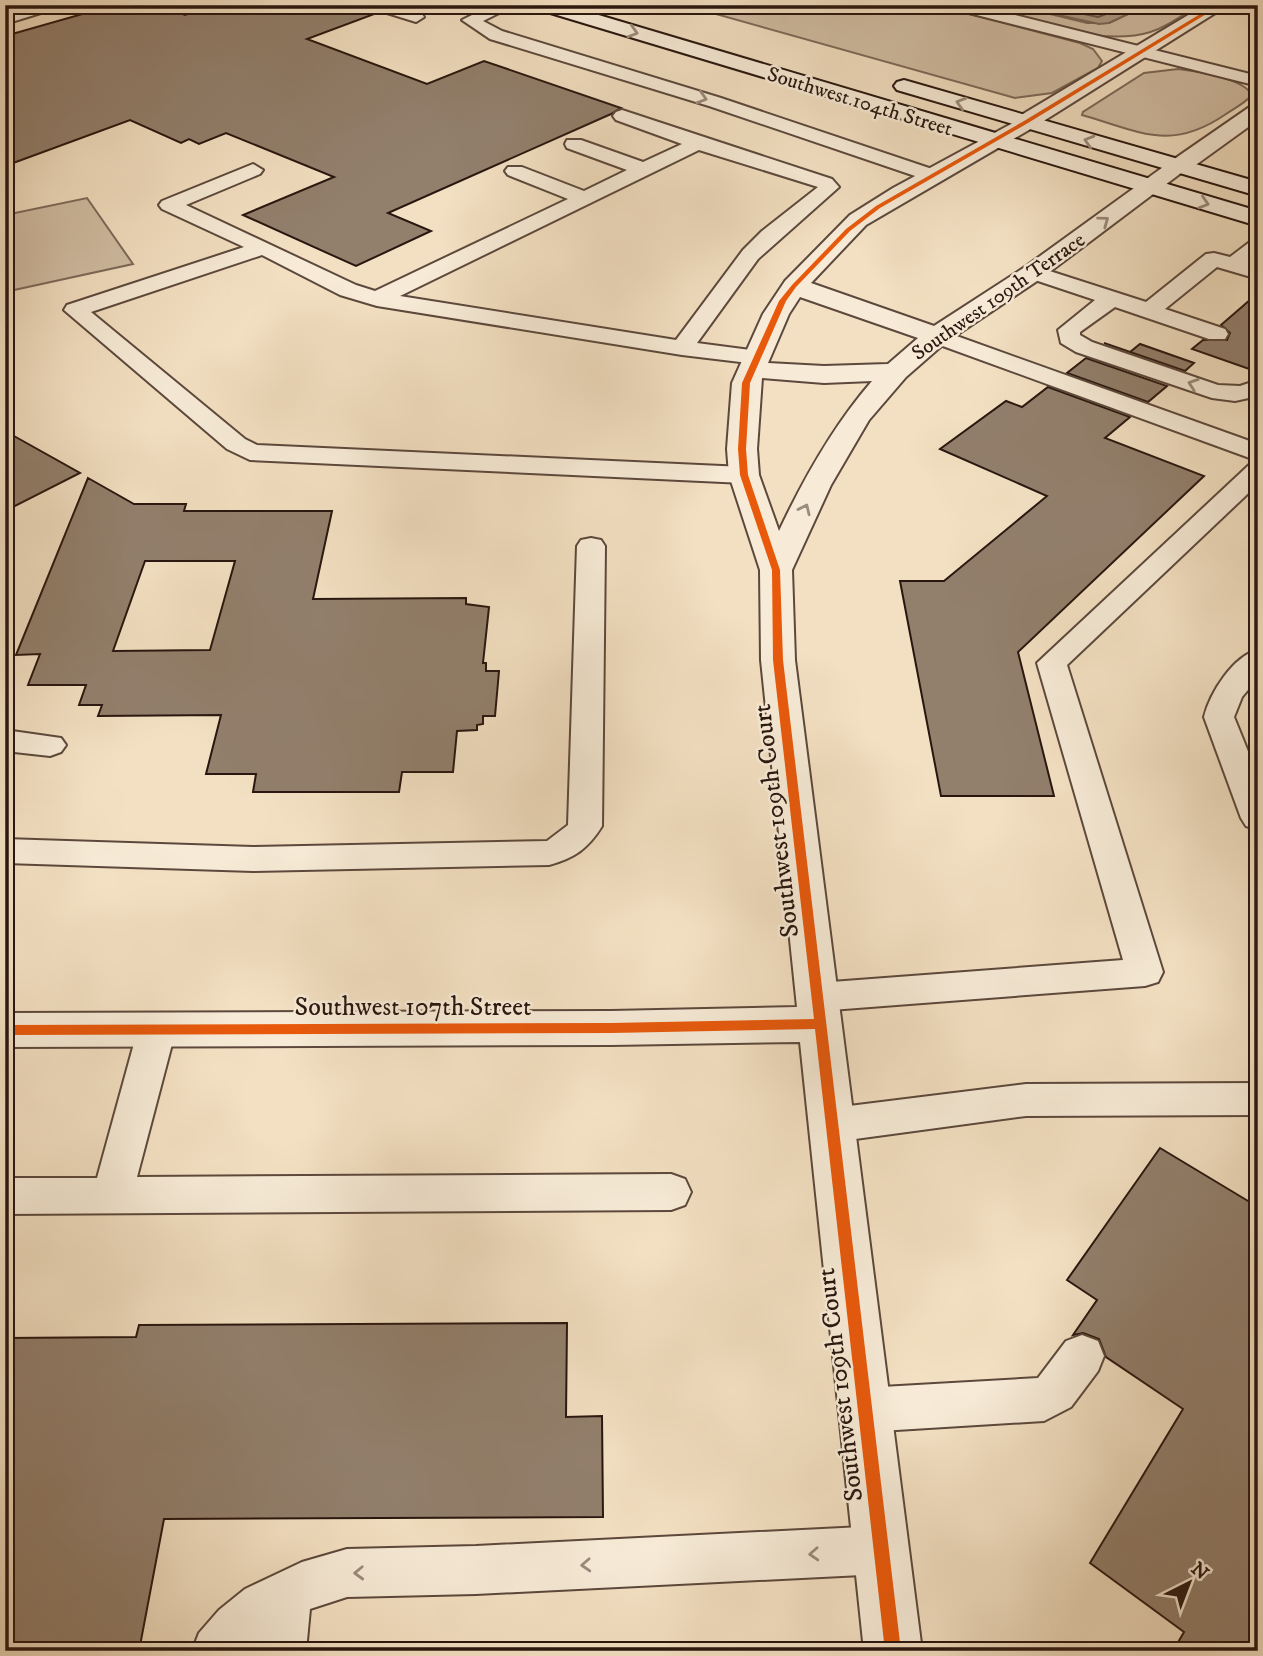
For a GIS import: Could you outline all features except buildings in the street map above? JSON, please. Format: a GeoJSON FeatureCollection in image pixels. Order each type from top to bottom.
{"type":"FeatureCollection","features":[{"type":"Feature","properties":{"kind":"street","name":"Southwest 104th Street"},"geometry":{"type":"LineString","coordinates":[[544,5],[1258,219]]}},
{"type":"Feature","properties":{"kind":"street"},"geometry":{"type":"LineString","coordinates":[[1026,122],[1219,5]]}},
{"type":"Feature","properties":{"kind":"street","name":"Southwest 104th Street"},"geometry":{"type":"LineString","coordinates":[[880,79],[1258,190]]}},
{"type":"Feature","properties":{"kind":"street","name":"Southwest 109th Terrace"},"geometry":{"type":"LineString","coordinates":[[776,570],[816,485],[857,416],[896,370],[937,336],[1034,272],[1258,110]]}},
{"type":"Feature","properties":{"kind":"street","name":"Southwest 109th Court"},"geometry":{"type":"LineString","coordinates":[[893,1651],[778,660],[776,570],[744,475],[742,449],[745,396],[754,363],[776,314],[794,286],[858,220],[1026,122]]}},
{"type":"Feature","properties":{"kind":"street"},"geometry":{"type":"LineString","coordinates":[[794,286],[937,336]]}},
{"type":"Feature","properties":{"kind":"street"},"geometry":{"type":"LineString","coordinates":[[754,363],[832,376],[896,370]]}},
{"type":"Feature","properties":{"kind":"street","name":"Southwest 107th Street"},"geometry":{"type":"LineString","coordinates":[[5,1030],[611,1028],[819,1010]]}},
{"type":"Feature","properties":{"kind":"lane"},"geometry":{"type":"LineString","coordinates":[[5,19],[51,5]]}},
{"type":"Feature","properties":{"kind":"lane"},"geometry":{"type":"LineString","coordinates":[[377,5],[416,17]]}},
{"type":"Feature","properties":{"kind":"lane"},"geometry":{"type":"LineString","coordinates":[[507,5],[470,20],[496,35],[715,102],[931,175]]}},
{"type":"Feature","properties":{"kind":"lane"},"geometry":{"type":"LineString","coordinates":[[955,5],[1258,81]]}},
{"type":"Feature","properties":{"kind":"lane"},"geometry":{"type":"LineString","coordinates":[[622,116],[825,183],[829,187],[786,220],[759,246],[737,271],[682,348]]}},
{"type":"Feature","properties":{"kind":"lane"},"geometry":{"type":"LineString","coordinates":[[377,299],[698,143]]}},
{"type":"Feature","properties":{"kind":"lane"},"geometry":{"type":"LineString","coordinates":[[573,144],[643,169]]}},
{"type":"Feature","properties":{"kind":"lane"},"geometry":{"type":"LineString","coordinates":[[253,170],[169,205],[348,290],[377,299],[682,348],[754,363]]}},
{"type":"Feature","properties":{"kind":"lane"},"geometry":{"type":"LineString","coordinates":[[514,171],[584,198]]}},
{"type":"Feature","properties":{"kind":"lane"},"geometry":{"type":"LineString","coordinates":[[1233,265],[1258,245]]}},
{"type":"Feature","properties":{"kind":"lane"},"geometry":{"type":"LineString","coordinates":[[263,248],[75,310],[236,444],[250,452],[744,475]]}},
{"type":"Feature","properties":{"kind":"lane"},"geometry":{"type":"LineString","coordinates":[[1149,311],[1214,259],[1258,273]]}},
{"type":"Feature","properties":{"kind":"lane"},"geometry":{"type":"LineString","coordinates":[[1034,272],[1217,334]]}},
{"type":"Feature","properties":{"kind":"lane"},"geometry":{"type":"LineString","coordinates":[[1112,298],[1069,330],[1069,338],[1084,347],[1212,391],[1230,395],[1258,387]]}},
{"type":"Feature","properties":{"kind":"lane"},"geometry":{"type":"LineString","coordinates":[[937,336],[1258,453]]}},
{"type":"Feature","properties":{"kind":"lane"},"geometry":{"type":"LineString","coordinates":[[819,1010],[1145,972],[1110,863],[1052,663],[1258,470]]}},
{"type":"Feature","properties":{"kind":"lane"},"geometry":{"type":"LineString","coordinates":[[5,851],[253,859],[548,853],[561,849],[573,842],[585,826],[591,546]]}},
{"type":"Feature","properties":{"kind":"lane"},"geometry":{"type":"LineString","coordinates":[[1258,659],[1234,687],[1222,705],[1219,717],[1258,818]]}},
{"type":"Feature","properties":{"kind":"lane"},"geometry":{"type":"LineString","coordinates":[[5,740],[50,745]]}},
{"type":"Feature","properties":{"kind":"lane"},"geometry":{"type":"LineString","coordinates":[[112,1196],[157,1029]]}},
{"type":"Feature","properties":{"kind":"lane"},"geometry":{"type":"LineString","coordinates":[[833,1125],[1026,1100],[1258,1099]]}},
{"type":"Feature","properties":{"kind":"lane"},"geometry":{"type":"LineString","coordinates":[[5,1196],[671,1192]]}},
{"type":"Feature","properties":{"kind":"lane"},"geometry":{"type":"LineString","coordinates":[[864,1410],[1044,1399],[1055,1392],[1082,1356]]}},
{"type":"Feature","properties":{"kind":"lane"},"geometry":{"type":"LineString","coordinates":[[217,1651],[237,1628],[263,1607],[287,1595],[347,1573],[489,1570],[882,1550]]}},
{"type":"Feature","properties":{"kind":"lane"},"geometry":{"type":"LineString","coordinates":[[281,1651],[287,1595]]}},
{"type":"Feature","properties":{"kind":"shaded area"},"geometry":{"type":"Polygon","coordinates":[[[684,5],[935,5],[1080,43],[1093,49],[1102,61],[1098,68],[1052,93],[1015,98],[684,5]]]}},
{"type":"Feature","properties":{"kind":"shaded area"},"geometry":{"type":"Polygon","coordinates":[[[976,5],[1013,5],[1087,23],[1109,23],[1147,5],[1199,5],[1153,31],[1118,37],[1101,36],[976,5]]]}},
{"type":"Feature","properties":{"kind":"shaded area"},"geometry":{"type":"Polygon","coordinates":[[[1178,69],[1229,80],[1247,89],[1252,95],[1206,126],[1189,133],[1172,135],[1139,132],[1082,115],[1144,73],[1178,69]]]}},
{"type":"Feature","properties":{"kind":"shaded area"},"geometry":{"type":"Polygon","coordinates":[[[87,198],[133,264],[5,292],[5,215],[87,198]]]}},
{"type":"Feature","properties":{"kind":"water"},"geometry":{"type":"Polygon","coordinates":[[[1013,5],[1147,5],[1109,23],[1099,24],[1013,5]]]}},
{"type":"Feature","properties":{"kind":"cycle path"},"geometry":{"type":"LineString","coordinates":[[893,1651],[778,660],[776,570],[744,475],[742,449],[746,383],[783,301],[848,230],[878,207],[1026,122],[1219,5]]}},
{"type":"Feature","properties":{"kind":"cycle path"},"geometry":{"type":"LineString","coordinates":[[5,1030],[611,1028],[820,1024]]}}]}
